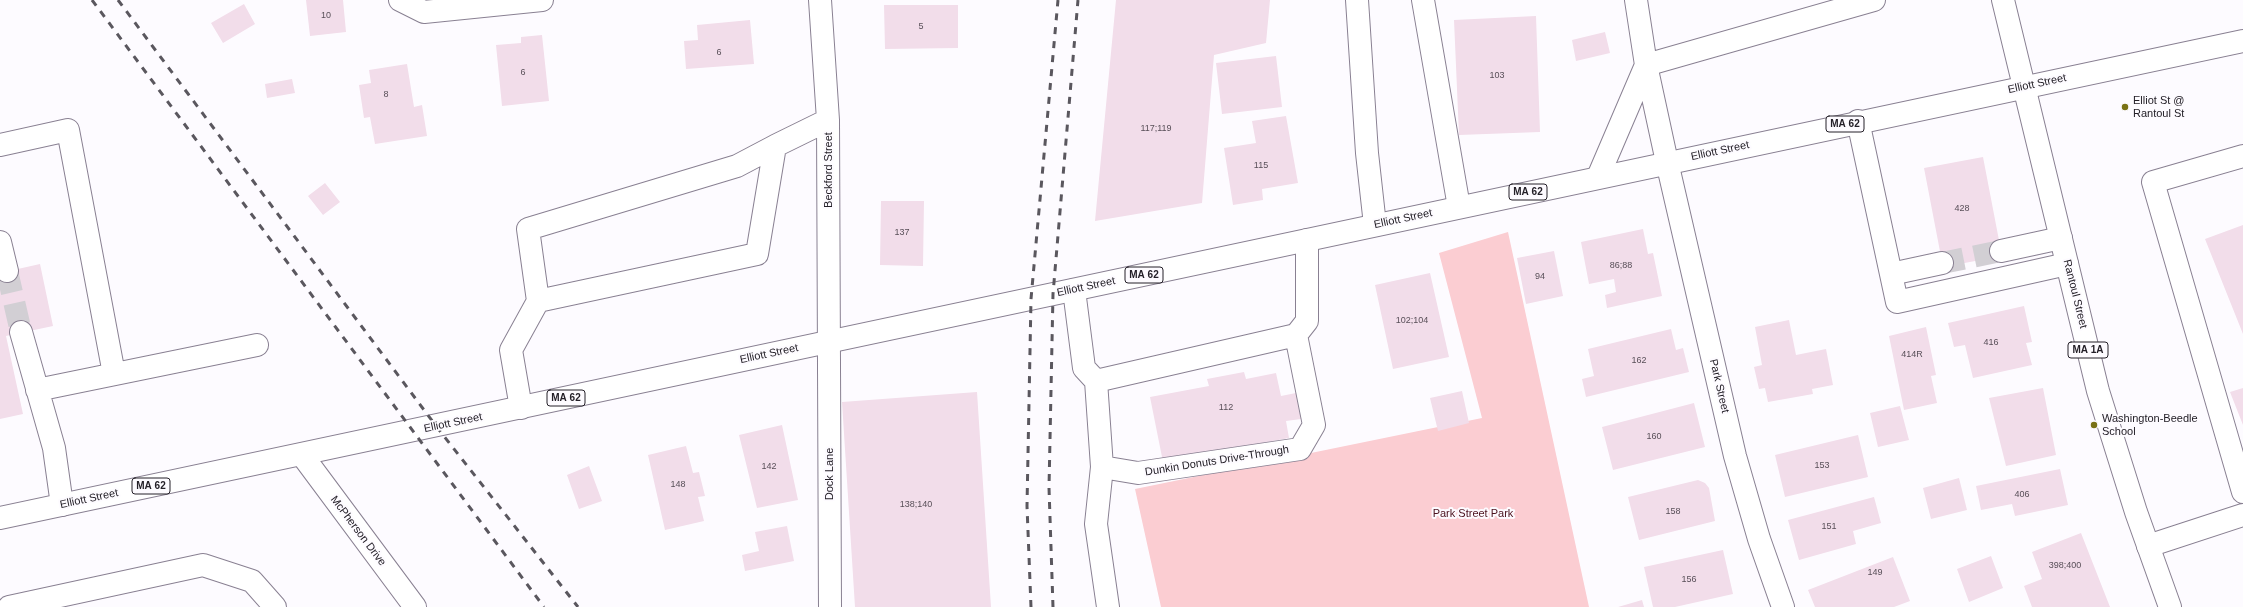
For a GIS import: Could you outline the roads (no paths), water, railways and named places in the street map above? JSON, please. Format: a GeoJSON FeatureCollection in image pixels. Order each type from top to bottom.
{"type":"FeatureCollection","features":[{"type":"Feature","properties":{"kind":"main road"},"geometry":{"type":"LineString","coordinates":[[400,0],[424,12],[542,0]]}},
{"type":"Feature","properties":{"kind":"main road","name":"Beckford Street"},"geometry":{"type":"LineString","coordinates":[[820,0],[828,120],[830,341]]}},
{"type":"Feature","properties":{"kind":"main road"},"geometry":{"type":"LineString","coordinates":[[1356,0],[1367,154],[1375,225]]}},
{"type":"Feature","properties":{"kind":"main road"},"geometry":{"type":"LineString","coordinates":[[1423,0],[1459,207]]}},
{"type":"Feature","properties":{"kind":"main road","name":"Park Street"},"geometry":{"type":"LineString","coordinates":[[1636,0],[1646,65],[1667,162],[1736,456],[1759,539],[1783,607]]}},
{"type":"Feature","properties":{"kind":"main road"},"geometry":{"type":"LineString","coordinates":[[1598,177],[1646,65],[1874,0]]}},
{"type":"Feature","properties":{"kind":"main road","name":"Rantoul Street"},"geometry":{"type":"LineString","coordinates":[[2003,0],[2098,391],[2148,546],[2170,607]]}},
{"type":"Feature","properties":{"kind":"main road","name":"Elliott Street"},"geometry":{"type":"LineString","coordinates":[[0,518],[302,455],[1667,162],[2243,41]]}},
{"type":"Feature","properties":{"kind":"main road"},"geometry":{"type":"LineString","coordinates":[[521,408],[511,350],[538,300],[528,229],[737,166],[828,120]]}},
{"type":"Feature","properties":{"kind":"main road"},"geometry":{"type":"LineString","coordinates":[[1858,122],[1897,302],[2067,264]]}},
{"type":"Feature","properties":{"kind":"main road"},"geometry":{"type":"LineString","coordinates":[[0,145],[68,130],[114,374]]}},
{"type":"Feature","properties":{"kind":"main road"},"geometry":{"type":"LineString","coordinates":[[538,300],[757,254],[775,146]]}},
{"type":"Feature","properties":{"kind":"main road"},"geometry":{"type":"LineString","coordinates":[[2243,156],[2153,182],[2243,492]]}},
{"type":"Feature","properties":{"kind":"main road"},"geometry":{"type":"LineString","coordinates":[[2001,250],[2061,238]]}},
{"type":"Feature","properties":{"kind":"main road"},"geometry":{"type":"LineString","coordinates":[[1096,381],[1296,335],[1307,321],[1307,240]]}},
{"type":"Feature","properties":{"kind":"main road"},"geometry":{"type":"LineString","coordinates":[[0,242],[7,271]]}},
{"type":"Feature","properties":{"kind":"main road"},"geometry":{"type":"LineString","coordinates":[[1891,274],[1942,263]]}},
{"type":"Feature","properties":{"kind":"main road"},"geometry":{"type":"LineString","coordinates":[[1074,290],[1084,368],[1096,381],[1102,467],[1096,524],[1108,607]]}},
{"type":"Feature","properties":{"kind":"main road"},"geometry":{"type":"LineString","coordinates":[[21,332],[54,448],[62,505]]}},
{"type":"Feature","properties":{"kind":"main road","name":"Dunkin Donuts Drive-Through"},"geometry":{"type":"LineString","coordinates":[[1102,467],[1138,473],[1300,449],[1314,425],[1296,335]]}},
{"type":"Feature","properties":{"kind":"main road","name":"Dock Lane"},"geometry":{"type":"LineString","coordinates":[[830,341],[830,607]]}},
{"type":"Feature","properties":{"kind":"main road"},"geometry":{"type":"LineString","coordinates":[[37,390],[258,345]]}},
{"type":"Feature","properties":{"kind":"main road","name":"McPherson Drive"},"geometry":{"type":"LineString","coordinates":[[302,455],[415,607]]}},
{"type":"Feature","properties":{"kind":"main road"},"geometry":{"type":"LineString","coordinates":[[2148,546],[2243,515]]}},
{"type":"Feature","properties":{"kind":"main road"},"geometry":{"type":"LineString","coordinates":[[9,607],[203,565],[252,581],[275,607]]}},
{"type":"Feature","properties":{"kind":"tunnel"},"geometry":{"type":"LineString","coordinates":[[1942,263],[2001,251]]}},
{"type":"Feature","properties":{"kind":"tunnel"},"geometry":{"type":"LineString","coordinates":[[7,271],[21,332]]}},
{"type":"Feature","properties":{"kind":"railway"},"geometry":{"type":"LineString","coordinates":[[92,0],[544,607]]}},
{"type":"Feature","properties":{"kind":"railway"},"geometry":{"type":"LineString","coordinates":[[118,0],[436,426],[578,607]]}},
{"type":"Feature","properties":{"kind":"railway"},"geometry":{"type":"LineString","coordinates":[[1031,607],[1027,506],[1031,299],[1058,0]]}},
{"type":"Feature","properties":{"kind":"railway"},"geometry":{"type":"LineString","coordinates":[[1053,607],[1049,488],[1053,294],[1078,0]]}},
{"type":"Feature","properties":{"kind":"place","name":"Elliot St @ Rantoul St"},"geometry":{"type":"Point","coordinates":[2125,107]}},
{"type":"Feature","properties":{"kind":"place","name":"Washington-Beedle School"},"geometry":{"type":"Point","coordinates":[2094,425]}},
{"type":"Feature","properties":{"kind":"park label","name":"Park Street Park"},"geometry":{"type":"Point","coordinates":[1473,514]}}]}
